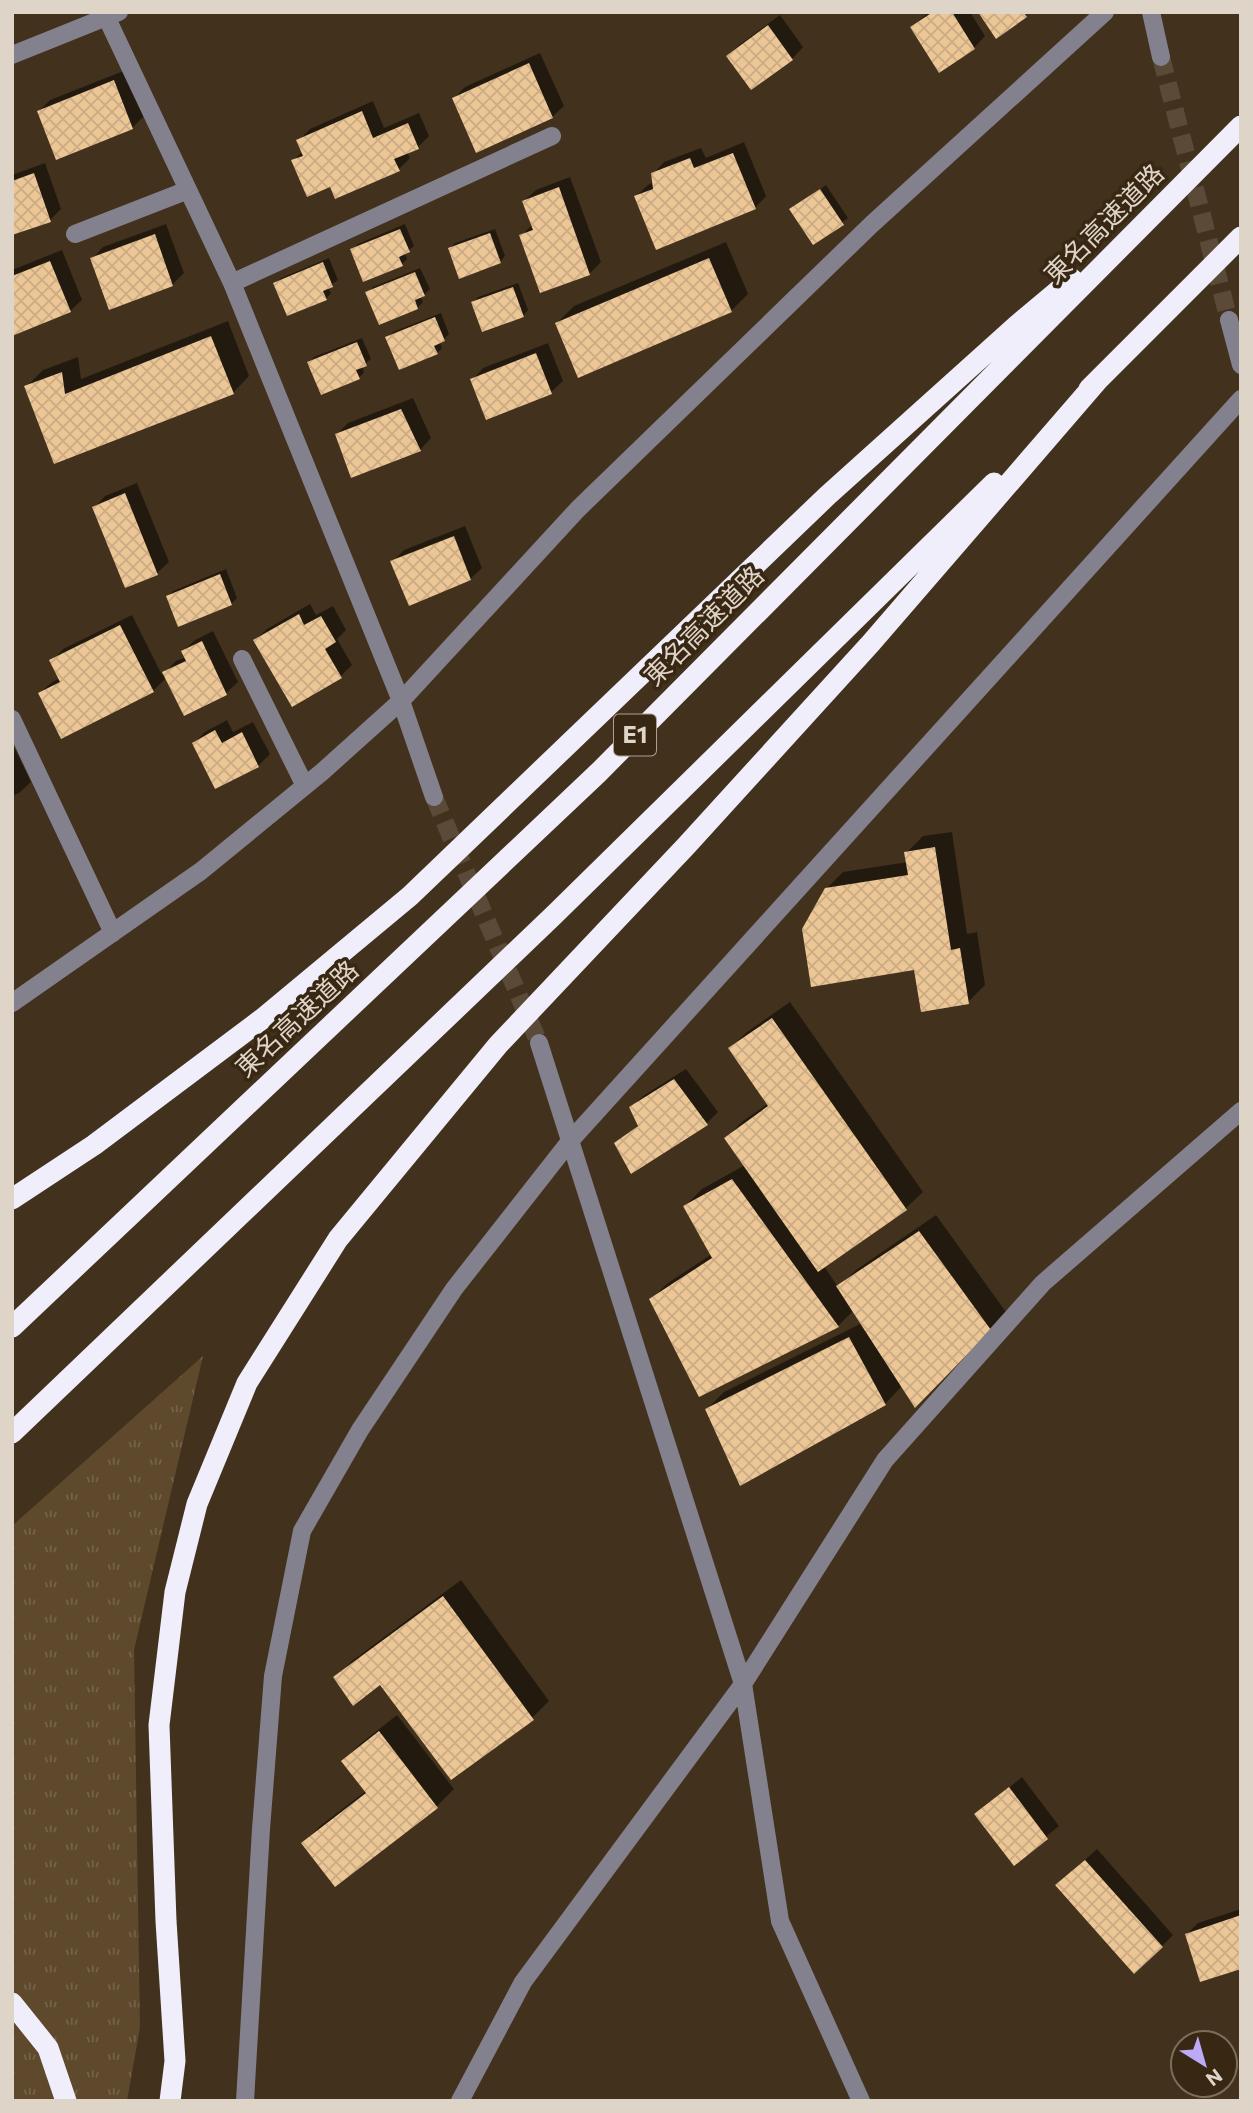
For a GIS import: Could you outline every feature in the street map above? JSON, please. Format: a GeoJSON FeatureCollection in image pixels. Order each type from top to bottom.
{"type":"FeatureCollection","features":[{"type":"Feature","properties":{"kind":"highway","name":"東名高速道路"},"geometry":{"type":"LineString","coordinates":[[12,1327],[598,773],[1241,126]]}},
{"type":"Feature","properties":{"kind":"highway"},"geometry":{"type":"LineString","coordinates":[[12,1199],[94,1145],[262,1019],[410,895],[827,496],[1016,326],[1178,190]]}},
{"type":"Feature","properties":{"kind":"highway"},"geometry":{"type":"LineString","coordinates":[[12,1433],[554,915],[1241,237]]}},
{"type":"Feature","properties":{"kind":"highway"},"geometry":{"type":"LineString","coordinates":[[170,2101],[175,2061],[166,1921],[159,1725],[175,1592],[197,1504],[247,1383],[338,1239],[498,1045],[687,845],[862,653],[1099,379]]}},
{"type":"Feature","properties":{"kind":"highway"},"geometry":{"type":"LineString","coordinates":[[12,2004],[48,2048],[66,2101]]}},
{"type":"Feature","properties":{"kind":"street"},"geometry":{"type":"LineString","coordinates":[[12,1003],[201,871],[305,786],[401,701],[578,509],[872,224],[1104,12]]}},
{"type":"Feature","properties":{"kind":"street"},"geometry":{"type":"LineString","coordinates":[[1151,12],[1161,57]]}},
{"type":"Feature","properties":{"kind":"street"},"geometry":{"type":"LineString","coordinates":[[12,55],[110,14],[232,283],[401,701],[434,797]]}},
{"type":"Feature","properties":{"kind":"street"},"geometry":{"type":"LineString","coordinates":[[232,283],[552,136]]}},
{"type":"Feature","properties":{"kind":"street"},"geometry":{"type":"LineString","coordinates":[[75,234],[188,190]]}},
{"type":"Feature","properties":{"kind":"street"},"geometry":{"type":"LineString","coordinates":[[1229,320],[1241,365]]}},
{"type":"Feature","properties":{"kind":"street"},"geometry":{"type":"LineString","coordinates":[[245,2101],[273,1676],[302,1531],[360,1430],[454,1289],[570,1140],[1241,399]]}},
{"type":"Feature","properties":{"kind":"street"},"geometry":{"type":"LineString","coordinates":[[242,659],[305,786]]}},
{"type":"Feature","properties":{"kind":"street"},"geometry":{"type":"LineString","coordinates":[[12,719],[113,933]]}},
{"type":"Feature","properties":{"kind":"street"},"geometry":{"type":"LineString","coordinates":[[539,1043],[743,1684],[780,1921],[861,2101]]}},
{"type":"Feature","properties":{"kind":"street"},"geometry":{"type":"LineString","coordinates":[[460,2101],[523,1982],[743,1684],[885,1460],[1043,1283],[1241,1111]]}},
{"type":"Feature","properties":{"kind":"green space"},"geometry":{"type":"Polygon","coordinates":[[[203,1356],[134,1650],[140,2027],[127,2101],[12,2101],[12,1526],[203,1356]]]}},
{"type":"Feature","properties":{"kind":"building"},"geometry":{"type":"Polygon","coordinates":[[[933,12],[952,12],[975,49],[939,73],[910,27],[933,12]]]}},
{"type":"Feature","properties":{"kind":"building"},"geometry":{"type":"Polygon","coordinates":[[[978,12],[1023,12],[1027,17],[996,39],[978,12]]]}},
{"type":"Feature","properties":{"kind":"building"},"geometry":{"type":"Polygon","coordinates":[[[768,25],[793,60],[751,90],[726,56],[768,25]]]}},
{"type":"Feature","properties":{"kind":"building"},"geometry":{"type":"Polygon","coordinates":[[[529,63],[553,118],[476,153],[452,98],[529,63]]]}},
{"type":"Feature","properties":{"kind":"building"},"geometry":{"type":"Polygon","coordinates":[[[114,80],[133,129],[56,160],[37,111],[114,80]]]}},
{"type":"Feature","properties":{"kind":"building"},"geometry":{"type":"Polygon","coordinates":[[[362,111],[373,138],[408,123],[419,149],[394,159],[400,171],[335,199],[330,187],[307,197],[291,160],[303,156],[296,140],[362,111]]]}},
{"type":"Feature","properties":{"kind":"building"},"geometry":{"type":"Polygon","coordinates":[[[733,153],[756,209],[656,250],[634,196],[653,189],[651,173],[690,158],[694,168],[733,153]]]}},
{"type":"Feature","properties":{"kind":"building"},"geometry":{"type":"Polygon","coordinates":[[[34,173],[51,222],[12,235],[12,181],[34,173]]]}},
{"type":"Feature","properties":{"kind":"building"},"geometry":{"type":"Polygon","coordinates":[[[559,187],[590,275],[540,293],[519,235],[533,230],[522,201],[559,187]]]}},
{"type":"Feature","properties":{"kind":"building"},"geometry":{"type":"Polygon","coordinates":[[[820,189],[844,225],[813,245],[789,209],[820,189]]]}},
{"type":"Feature","properties":{"kind":"building"},"geometry":{"type":"Polygon","coordinates":[[[400,229],[410,252],[399,257],[403,266],[363,282],[350,249],[400,229]]]}},
{"type":"Feature","properties":{"kind":"building"},"geometry":{"type":"Polygon","coordinates":[[[490,233],[501,263],[459,279],[448,248],[490,233]]]}},
{"type":"Feature","properties":{"kind":"building"},"geometry":{"type":"Polygon","coordinates":[[[155,234],[173,286],[109,310],[90,258],[155,234]]]}},
{"type":"Feature","properties":{"kind":"building"},"geometry":{"type":"Polygon","coordinates":[[[709,258],[732,312],[578,378],[555,323],[709,258]]]}},
{"type":"Feature","properties":{"kind":"building"},"geometry":{"type":"Polygon","coordinates":[[[50,261],[71,312],[12,336],[12,276],[50,261]]]}},
{"type":"Feature","properties":{"kind":"building"},"geometry":{"type":"Polygon","coordinates":[[[323,262],[333,287],[323,291],[327,300],[287,316],[273,283],[323,262]]]}},
{"type":"Feature","properties":{"kind":"building"},"geometry":{"type":"Polygon","coordinates":[[[415,272],[425,296],[415,300],[418,309],[379,325],[365,292],[415,272]]]}},
{"type":"Feature","properties":{"kind":"building"},"geometry":{"type":"Polygon","coordinates":[[[513,287],[524,317],[482,332],[471,302],[513,287]]]}},
{"type":"Feature","properties":{"kind":"building"},"geometry":{"type":"Polygon","coordinates":[[[435,317],[445,341],[434,346],[438,354],[399,370],[385,337],[435,317]]]}},
{"type":"Feature","properties":{"kind":"building"},"geometry":{"type":"Polygon","coordinates":[[[211,336],[234,394],[54,464],[24,386],[62,372],[65,394],[211,336]]]}},
{"type":"Feature","properties":{"kind":"building"},"geometry":{"type":"Polygon","coordinates":[[[357,342],[367,366],[356,370],[360,379],[321,395],[307,362],[357,342]]]}},
{"type":"Feature","properties":{"kind":"building"},"geometry":{"type":"Polygon","coordinates":[[[536,353],[552,394],[486,420],[470,379],[536,353]]]}},
{"type":"Feature","properties":{"kind":"building"},"geometry":{"type":"Polygon","coordinates":[[[401,409],[421,451],[351,478],[335,434],[401,409]]]}},
{"type":"Feature","properties":{"kind":"building"},"geometry":{"type":"Polygon","coordinates":[[[125,493],[158,575],[125,588],[92,507],[125,493]]]}},
{"type":"Feature","properties":{"kind":"building"},"geometry":{"type":"Polygon","coordinates":[[[454,536],[471,580],[409,606],[390,561],[454,536]]]}},
{"type":"Feature","properties":{"kind":"building"},"geometry":{"type":"Polygon","coordinates":[[[220,574],[232,605],[178,627],[166,596],[220,574]]]}},
{"type":"Feature","properties":{"kind":"building"},"geometry":{"type":"Polygon","coordinates":[[[299,614],[304,625],[321,616],[336,642],[325,649],[342,678],[292,707],[253,640],[299,614]]]}},
{"type":"Feature","properties":{"kind":"building"},"geometry":{"type":"Polygon","coordinates":[[[120,625],[154,692],[61,739],[38,693],[60,682],[49,660],[120,625]]]}},
{"type":"Feature","properties":{"kind":"building"},"geometry":{"type":"Polygon","coordinates":[[[202,641],[227,695],[184,716],[162,672],[186,661],[181,651],[202,641]]]}},
{"type":"Feature","properties":{"kind":"building"},"geometry":{"type":"Polygon","coordinates":[[[215,730],[222,743],[242,732],[259,767],[215,789],[192,743],[215,730]]]}},
{"type":"Feature","properties":{"kind":"building"},"geometry":{"type":"Polygon","coordinates":[[[935,847],[951,950],[960,948],[969,1004],[921,1012],[914,970],[811,987],[802,929],[825,888],[908,875],[904,852],[935,847]]]}},
{"type":"Feature","properties":{"kind":"building"},"geometry":{"type":"Polygon","coordinates":[[[772,1018],[907,1210],[818,1272],[724,1138],[768,1106],[728,1048],[772,1018]]]}},
{"type":"Feature","properties":{"kind":"building"},"geometry":{"type":"Polygon","coordinates":[[[674,1079],[708,1125],[631,1174],[614,1143],[638,1126],[629,1107],[674,1079]]]}},
{"type":"Feature","properties":{"kind":"building"},"geometry":{"type":"Polygon","coordinates":[[[732,1179],[839,1327],[699,1397],[649,1299],[712,1258],[683,1206],[732,1179]]]}},
{"type":"Feature","properties":{"kind":"building"},"geometry":{"type":"Polygon","coordinates":[[[919,1231],[991,1330],[915,1408],[836,1286],[919,1231]]]}},
{"type":"Feature","properties":{"kind":"building"},"geometry":{"type":"Polygon","coordinates":[[[849,1337],[886,1405],[740,1486],[705,1409],[849,1337]]]}},
{"type":"Feature","properties":{"kind":"building"},"geometry":{"type":"Polygon","coordinates":[[[443,1596],[534,1720],[451,1780],[380,1685],[353,1706],[333,1677],[443,1596]]]}},
{"type":"Feature","properties":{"kind":"building"},"geometry":{"type":"Polygon","coordinates":[[[379,1731],[438,1808],[335,1887],[301,1843],[366,1793],[341,1761],[379,1731]]]}},
{"type":"Feature","properties":{"kind":"building"},"geometry":{"type":"Polygon","coordinates":[[[1009,1787],[1048,1839],[1014,1866],[974,1814],[1009,1787]]]}},
{"type":"Feature","properties":{"kind":"building"},"geometry":{"type":"Polygon","coordinates":[[[1085,1860],[1163,1947],[1134,1974],[1055,1885],[1085,1860]]]}},
{"type":"Feature","properties":{"kind":"building"},"geometry":{"type":"Polygon","coordinates":[[[1241,1915],[1241,1969],[1200,1982],[1185,1934],[1241,1915]]]}},
{"type":"Feature","properties":{"kind":"tunnel"},"geometry":{"type":"LineString","coordinates":[[1161,57],[1229,320]]}},
{"type":"Feature","properties":{"kind":"tunnel"},"geometry":{"type":"LineString","coordinates":[[434,797],[539,1043]]}}]}
